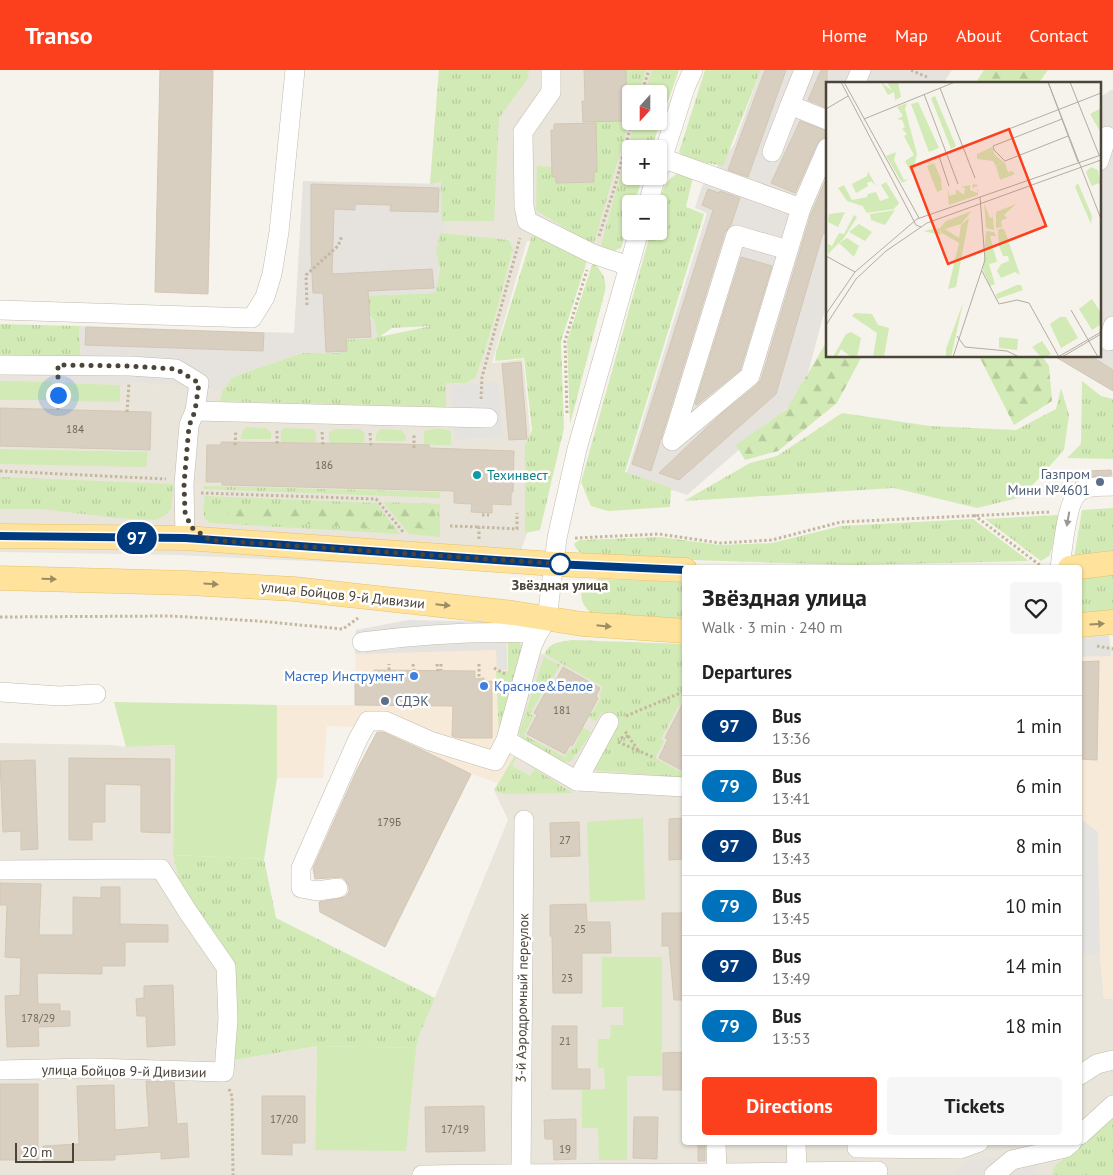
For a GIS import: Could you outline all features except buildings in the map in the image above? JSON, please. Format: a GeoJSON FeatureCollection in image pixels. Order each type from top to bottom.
{"type":"FeatureCollection","features":[{"type":"Feature","properties":{"kind":"main road"},"geometry":{"type":"LineString","coordinates":[[0,536],[185,538],[554,564],[682,570]]}},
{"type":"Feature","properties":{"kind":"main road"},"geometry":{"type":"LineString","coordinates":[[1082,567],[1113,563]]}},
{"type":"Feature","properties":{"kind":"main road","name":"улица Бойцов 9-й Дивизии"},"geometry":{"type":"LineString","coordinates":[[0,578],[188,583],[294,589],[513,612],[542,626],[682,631]]}},
{"type":"Feature","properties":{"kind":"main road"},"geometry":{"type":"LineString","coordinates":[[1082,625],[1113,622]]}},
{"type":"Feature","properties":{"kind":"street"},"geometry":{"type":"LineString","coordinates":[[0,310],[252,318],[265,297],[272,274],[279,232],[295,70]]}},
{"type":"Feature","properties":{"kind":"street"},"geometry":{"type":"LineString","coordinates":[[551,70],[551,92],[523,132],[524,206],[527,221],[593,254],[629,266]]}},
{"type":"Feature","properties":{"kind":"street"},"geometry":{"type":"LineString","coordinates":[[667,143],[693,70]]}},
{"type":"Feature","properties":{"kind":"street"},"geometry":{"type":"LineString","coordinates":[[772,152],[804,70]]}},
{"type":"Feature","properties":{"kind":"street"},"geometry":{"type":"LineString","coordinates":[[856,82],[861,70]]}},
{"type":"Feature","properties":{"kind":"street"},"geometry":{"type":"LineString","coordinates":[[790,105],[826,120]]}},
{"type":"Feature","properties":{"kind":"street"},"geometry":{"type":"LineString","coordinates":[[1100,143],[1107,136],[1100,158]]}},
{"type":"Feature","properties":{"kind":"street"},"geometry":{"type":"LineString","coordinates":[[788,250],[736,235],[672,441],[750,376],[801,208],[826,150]]}},
{"type":"Feature","properties":{"kind":"street"},"geometry":{"type":"LineString","coordinates":[[667,165],[801,208]]}},
{"type":"Feature","properties":{"kind":"street"},"geometry":{"type":"LineString","coordinates":[[338,888],[317,891],[301,888],[301,868],[358,738],[368,721],[386,721],[430,742],[457,758],[495,761],[506,740],[532,646],[542,626],[557,538],[577,449],[637,240]]}},
{"type":"Feature","properties":{"kind":"street"},"geometry":{"type":"LineString","coordinates":[[0,365],[130,366],[176,369],[199,383],[195,411],[189,426],[184,484],[185,538]]}},
{"type":"Feature","properties":{"kind":"street"},"geometry":{"type":"LineString","coordinates":[[195,411],[484,418]]}},
{"type":"Feature","properties":{"kind":"street"},"geometry":{"type":"LineString","coordinates":[[1060,565],[1071,502],[1079,492],[1089,487],[1113,486]]}},
{"type":"Feature","properties":{"kind":"street"},"geometry":{"type":"LineString","coordinates":[[157,538],[175,527],[181,521],[185,512]]}},
{"type":"Feature","properties":{"kind":"street"},"geometry":{"type":"LineString","coordinates":[[185,512],[191,527],[210,540]]}},
{"type":"Feature","properties":{"kind":"street"},"geometry":{"type":"LineString","coordinates":[[362,642],[418,635],[542,626]]}},
{"type":"Feature","properties":{"kind":"street"},"geometry":{"type":"LineString","coordinates":[[0,692],[59,696],[96,694]]}},
{"type":"Feature","properties":{"kind":"street"},"geometry":{"type":"LineString","coordinates":[[577,781],[611,731]]}},
{"type":"Feature","properties":{"kind":"street"},"geometry":{"type":"LineString","coordinates":[[506,740],[577,781],[682,787]]}},
{"type":"Feature","properties":{"kind":"street","name":"3-й Аэродромный переулок"},"geometry":{"type":"LineString","coordinates":[[520,1174],[524,820]]}},
{"type":"Feature","properties":{"kind":"street","name":"улица Бойцов 9-й Дивизии"},"geometry":{"type":"LineString","coordinates":[[0,870],[161,869],[226,967],[228,1020],[224,1072],[91,1068],[0,1070]]}},
{"type":"Feature","properties":{"kind":"street"},"geometry":{"type":"LineString","coordinates":[[1082,1074],[1097,1064],[1113,1060]]}},
{"type":"Feature","properties":{"kind":"street"},"geometry":{"type":"LineString","coordinates":[[1082,1133],[1113,1105]]}},
{"type":"Feature","properties":{"kind":"street"},"geometry":{"type":"LineString","coordinates":[[716,1145],[717,1174]]}},
{"type":"Feature","properties":{"kind":"street"},"geometry":{"type":"LineString","coordinates":[[796,1145],[796,1171]]}},
{"type":"Feature","properties":{"kind":"street"},"geometry":{"type":"LineString","coordinates":[[857,1145],[857,1148],[960,1149],[973,1145]]}},
{"type":"Feature","properties":{"kind":"street"},"geometry":{"type":"LineString","coordinates":[[994,1175],[1012,1160],[1065,1148],[1068,1145]]}},
{"type":"Feature","properties":{"kind":"street"},"geometry":{"type":"LineString","coordinates":[[422,1175],[717,1174],[796,1171],[878,1171]]}},
{"type":"Feature","properties":{"kind":"path"},"geometry":{"type":"LineString","coordinates":[[644,85],[649,70]]}},
{"type":"Feature","properties":{"kind":"path"},"geometry":{"type":"LineString","coordinates":[[911,70],[927,77]]}},
{"type":"Feature","properties":{"kind":"path"},"geometry":{"type":"LineString","coordinates":[[567,418],[565,341],[615,186],[630,130]]}},
{"type":"Feature","properties":{"kind":"path"},"geometry":{"type":"LineString","coordinates":[[484,418],[482,378],[520,237],[527,221]]}},
{"type":"Feature","properties":{"kind":"path"},"geometry":{"type":"LineString","coordinates":[[307,305],[306,275],[338,246],[342,236]]}},
{"type":"Feature","properties":{"kind":"path"},"geometry":{"type":"LineString","coordinates":[[58,365],[58,410]]}},
{"type":"Feature","properties":{"kind":"path"},"geometry":{"type":"LineString","coordinates":[[127,412],[130,366]]}},
{"type":"Feature","properties":{"kind":"path"},"geometry":{"type":"LineString","coordinates":[[0,471],[153,478]]}},
{"type":"Feature","properties":{"kind":"path"},"geometry":{"type":"LineString","coordinates":[[184,484],[198,492],[205,493],[376,499],[405,534],[409,536]]}},
{"type":"Feature","properties":{"kind":"path"},"geometry":{"type":"LineString","coordinates":[[557,538],[572,539],[659,534],[720,543],[763,541],[841,522],[974,515],[1069,513]]}},
{"type":"Feature","properties":{"kind":"path"},"geometry":{"type":"LineString","coordinates":[[450,526],[517,528],[518,514]]}},
{"type":"Feature","properties":{"kind":"path"},"geometry":{"type":"LineString","coordinates":[[482,516],[489,515]]}},
{"type":"Feature","properties":{"kind":"path"},"geometry":{"type":"LineString","coordinates":[[974,515],[1040,565]]}},
{"type":"Feature","properties":{"kind":"path"},"geometry":{"type":"LineString","coordinates":[[480,527],[479,540],[488,540]]}},
{"type":"Feature","properties":{"kind":"path"},"geometry":{"type":"LineString","coordinates":[[0,617],[170,616],[258,621],[343,629],[364,613]]}},
{"type":"Feature","properties":{"kind":"path"},"geometry":{"type":"LineString","coordinates":[[389,664],[389,670]]}},
{"type":"Feature","properties":{"kind":"path"},"geometry":{"type":"LineString","coordinates":[[413,664],[414,670]]}},
{"type":"Feature","properties":{"kind":"path"},"geometry":{"type":"LineString","coordinates":[[439,664],[440,670]]}},
{"type":"Feature","properties":{"kind":"path"},"geometry":{"type":"LineString","coordinates":[[479,664],[479,678]]}},
{"type":"Feature","properties":{"kind":"path"},"geometry":{"type":"LineString","coordinates":[[655,758],[638,751],[611,731],[621,718],[682,693]]}},
{"type":"Feature","properties":{"kind":"path"},"geometry":{"type":"LineString","coordinates":[[628,736],[638,751]]}},
{"type":"Feature","properties":{"kind":"path"},"geometry":{"type":"LineString","coordinates":[[224,1072],[232,1096],[233,1175]]}},
{"type":"Feature","properties":{"kind":"shaded area"},"geometry":{"type":"Polygon","coordinates":[[[439,70],[669,70],[663,85],[622,85],[622,130],[643,130],[637,140],[622,140],[622,185],[629,185],[627,195],[622,195],[622,221],[612,270],[539,241],[527,241],[492,363],[523,359],[530,430],[527,533],[513,573],[414,566],[177,555],[0,552],[0,362],[63,362],[65,383],[120,385],[135,383],[182,386],[222,391],[220,401],[446,383],[467,383],[476,377],[492,328],[513,249],[509,240],[511,240],[444,236],[447,184],[430,184],[439,70]]]}},
{"type":"Feature","properties":{"kind":"shaded area"},"geometry":{"type":"Polygon","coordinates":[[[761,70],[952,70],[944,82],[826,82],[826,306],[802,395],[687,495],[626,475],[707,213],[695,208],[702,186],[734,145],[761,70]]]}},
{"type":"Feature","properties":{"kind":"shaded area"},"geometry":{"type":"Polygon","coordinates":[[[1113,89],[1113,391],[1073,367],[1066,358],[1100,358],[1100,97],[1113,89]]]}},
{"type":"Feature","properties":{"kind":"shaded area"},"geometry":{"type":"Polygon","coordinates":[[[303,181],[448,184],[444,236],[436,253],[440,269],[435,293],[361,296],[370,318],[375,321],[377,338],[341,340],[340,353],[302,353],[234,377],[222,391],[135,383],[120,385],[65,383],[63,362],[81,362],[79,326],[294,333],[303,181]]]}},
{"type":"Feature","properties":{"kind":"shaded area"},"geometry":{"type":"Polygon","coordinates":[[[498,382],[503,436],[455,440],[451,386],[498,382]]]}},
{"type":"Feature","properties":{"kind":"shaded area"},"geometry":{"type":"Polygon","coordinates":[[[408,620],[506,622],[507,670],[497,670],[496,650],[355,654],[356,630],[408,620]]]}},
{"type":"Feature","properties":{"kind":"shaded area"},"geometry":{"type":"Polygon","coordinates":[[[356,630],[512,640],[508,644],[508,671],[496,672],[499,738],[514,757],[497,783],[471,774],[380,728],[327,726],[323,778],[277,778],[277,705],[355,705],[356,630]]]}},
{"type":"Feature","properties":{"kind":"shaded area"},"geometry":{"type":"Polygon","coordinates":[[[1109,635],[1111,656],[1082,657],[1082,637],[1109,635]]]}},
{"type":"Feature","properties":{"kind":"shaded area"},"geometry":{"type":"Polygon","coordinates":[[[1110,646],[1113,646],[1113,999],[1104,999],[1100,954],[1098,832],[1082,820],[1082,657],[1110,656],[1110,646]]]}},
{"type":"Feature","properties":{"kind":"shaded area"},"geometry":{"type":"Polygon","coordinates":[[[523,649],[566,660],[682,665],[682,1145],[1082,1145],[1082,832],[1100,954],[1104,999],[1113,999],[1113,1175],[0,1175],[0,743],[113,745],[126,747],[175,745],[173,855],[179,881],[235,967],[234,1060],[317,1046],[315,1150],[416,1048],[419,1036],[508,820],[494,790],[514,757],[499,738],[523,649]]]}},
{"type":"Feature","properties":{"kind":"shaded area"},"geometry":{"type":"Polygon","coordinates":[[[1082,820],[1098,832],[1100,954],[1082,954],[1082,820]]]}},
{"type":"Feature","properties":{"kind":"shaded area"},"geometry":{"type":"Polygon","coordinates":[[[1043,1152],[1034,1175],[953,1175],[965,1161],[1043,1152]]]}},
{"type":"Feature","properties":{"kind":"green space"},"geometry":{"type":"Polygon","coordinates":[[[439,70],[529,70],[528,78],[499,118],[494,221],[442,221],[441,182],[430,184],[439,70]]]}},
{"type":"Feature","properties":{"kind":"green space"},"geometry":{"type":"Polygon","coordinates":[[[626,70],[646,70],[641,85],[626,85],[626,70]]]}},
{"type":"Feature","properties":{"kind":"green space"},"geometry":{"type":"Polygon","coordinates":[[[652,70],[679,70],[668,101],[668,85],[647,85],[652,70]]]}},
{"type":"Feature","properties":{"kind":"green space"},"geometry":{"type":"Polygon","coordinates":[[[705,70],[761,70],[723,166],[687,159],[679,152],[705,70]]]}},
{"type":"Feature","properties":{"kind":"green space"},"geometry":{"type":"Polygon","coordinates":[[[984,70],[1048,70],[1039,82],[976,82],[984,70]]]}},
{"type":"Feature","properties":{"kind":"green space"},"geometry":{"type":"Polygon","coordinates":[[[592,121],[622,121],[622,130],[627,130],[624,140],[622,140],[622,146],[593,246],[536,210],[537,166],[552,167],[557,183],[594,182],[592,121]]]}},
{"type":"Feature","properties":{"kind":"green space"},"geometry":{"type":"Polygon","coordinates":[[[633,130],[658,130],[654,140],[630,140],[633,130]]]}},
{"type":"Feature","properties":{"kind":"green space"},"geometry":{"type":"Polygon","coordinates":[[[622,169],[622,185],[640,185],[637,195],[622,195],[623,240],[621,248],[613,251],[600,249],[622,169]]]}},
{"type":"Feature","properties":{"kind":"green space"},"geometry":{"type":"Polygon","coordinates":[[[677,174],[686,174],[693,177],[686,207],[704,214],[625,472],[671,488],[670,507],[608,511],[591,506],[581,482],[648,240],[667,240],[667,195],[662,195],[670,179],[677,174]]]}},
{"type":"Feature","properties":{"kind":"green space"},"geometry":{"type":"Polygon","coordinates":[[[440,233],[509,240],[513,249],[492,328],[476,377],[467,383],[446,383],[446,407],[220,401],[222,391],[233,377],[302,353],[340,353],[341,340],[377,338],[375,322],[365,310],[360,296],[435,293],[440,269],[436,253],[440,233]],[[431,326],[392,328],[379,337],[431,326]]]}},
{"type":"Feature","properties":{"kind":"green space"},"geometry":{"type":"Polygon","coordinates":[[[532,236],[543,237],[588,258],[561,341],[564,428],[540,530],[525,533],[525,445],[532,430],[524,358],[495,361],[496,352],[532,236]]]}},
{"type":"Feature","properties":{"kind":"green space"},"geometry":{"type":"Polygon","coordinates":[[[593,262],[603,275],[605,291],[570,424],[567,341],[593,262]]]}},
{"type":"Feature","properties":{"kind":"green space"},"geometry":{"type":"Polygon","coordinates":[[[0,324],[79,326],[81,362],[0,362],[0,324]]]}},
{"type":"Feature","properties":{"kind":"green space"},"geometry":{"type":"Polygon","coordinates":[[[826,343],[826,358],[861,358],[837,403],[778,451],[745,460],[736,445],[787,409],[826,343]]]}},
{"type":"Feature","properties":{"kind":"green space"},"geometry":{"type":"Polygon","coordinates":[[[980,358],[1043,358],[1049,366],[1052,401],[1014,425],[980,358]]]}},
{"type":"Feature","properties":{"kind":"green space"},"geometry":{"type":"Polygon","coordinates":[[[0,381],[52,382],[52,400],[0,400],[0,381]]]}},
{"type":"Feature","properties":{"kind":"green space"},"geometry":{"type":"Polygon","coordinates":[[[1082,381],[1101,396],[1113,399],[1113,459],[1067,458],[1081,444],[1082,381]]]}},
{"type":"Feature","properties":{"kind":"green space"},"geometry":{"type":"Polygon","coordinates":[[[65,383],[120,385],[120,402],[64,401],[65,383]]]}},
{"type":"Feature","properties":{"kind":"green space"},"geometry":{"type":"Polygon","coordinates":[[[1061,388],[1069,415],[1064,450],[1022,497],[977,508],[894,488],[684,501],[750,463],[777,456],[842,413],[930,426],[1016,430],[1056,409],[1061,388]]]}},
{"type":"Feature","properties":{"kind":"green space"},"geometry":{"type":"Polygon","coordinates":[[[246,427],[266,428],[271,433],[271,439],[241,439],[242,432],[246,427]]]}},
{"type":"Feature","properties":{"kind":"green space"},"geometry":{"type":"Polygon","coordinates":[[[285,428],[312,429],[316,432],[316,442],[281,442],[281,431],[285,428]]]}},
{"type":"Feature","properties":{"kind":"green space"},"geometry":{"type":"Polygon","coordinates":[[[438,428],[451,431],[451,445],[424,445],[424,431],[438,428]]]}},
{"type":"Feature","properties":{"kind":"green space"},"geometry":{"type":"Polygon","coordinates":[[[334,429],[360,429],[365,433],[364,443],[329,443],[329,433],[334,429]]]}},
{"type":"Feature","properties":{"kind":"green space"},"geometry":{"type":"Polygon","coordinates":[[[381,429],[401,430],[406,435],[406,441],[376,441],[376,434],[381,429]]]}},
{"type":"Feature","properties":{"kind":"green space"},"geometry":{"type":"Polygon","coordinates":[[[0,449],[148,452],[146,467],[0,464],[0,449]]]}},
{"type":"Feature","properties":{"kind":"green space"},"geometry":{"type":"Polygon","coordinates":[[[0,477],[174,484],[171,509],[164,516],[155,520],[116,518],[42,509],[0,509],[0,477]]]}},
{"type":"Feature","properties":{"kind":"green space"},"geometry":{"type":"Polygon","coordinates":[[[204,486],[440,492],[440,498],[205,489],[204,486]]]}},
{"type":"Feature","properties":{"kind":"green space"},"geometry":{"type":"Polygon","coordinates":[[[205,496],[376,503],[400,534],[211,523],[204,516],[205,496]]]}},
{"type":"Feature","properties":{"kind":"green space"},"geometry":{"type":"Polygon","coordinates":[[[383,502],[440,504],[440,537],[409,534],[383,502]]]}},
{"type":"Feature","properties":{"kind":"green space"},"geometry":{"type":"Polygon","coordinates":[[[228,504],[374,507],[395,530],[227,518],[228,504]]]}},
{"type":"Feature","properties":{"kind":"green space"},"geometry":{"type":"Polygon","coordinates":[[[392,507],[435,508],[436,529],[408,528],[392,507]]]}},
{"type":"Feature","properties":{"kind":"green space"},"geometry":{"type":"Polygon","coordinates":[[[1113,508],[1113,554],[1074,558],[1082,510],[1113,508]]]}},
{"type":"Feature","properties":{"kind":"green space"},"geometry":{"type":"Polygon","coordinates":[[[1059,515],[1049,556],[1041,561],[985,519],[1059,515]]]}},
{"type":"Feature","properties":{"kind":"green space"},"geometry":{"type":"Polygon","coordinates":[[[973,519],[1029,561],[852,565],[594,557],[579,552],[574,544],[579,540],[660,537],[720,545],[772,543],[841,526],[973,519]]]}},
{"type":"Feature","properties":{"kind":"green space"},"geometry":{"type":"Polygon","coordinates":[[[1113,573],[1113,613],[1082,614],[1082,576],[1113,573]]]}},
{"type":"Feature","properties":{"kind":"green space"},"geometry":{"type":"Polygon","coordinates":[[[598,579],[682,582],[682,620],[592,614],[583,604],[582,599],[583,589],[598,579]]]}},
{"type":"Feature","properties":{"kind":"green space"},"geometry":{"type":"Polygon","coordinates":[[[512,640],[522,645],[523,649],[499,738],[496,671],[508,671],[508,643],[512,640]]]}},
{"type":"Feature","properties":{"kind":"green space"},"geometry":{"type":"Polygon","coordinates":[[[572,640],[682,644],[682,706],[679,705],[661,739],[664,741],[655,758],[682,772],[682,778],[593,770],[595,763],[619,722],[602,712],[596,721],[588,717],[601,697],[599,696],[603,687],[545,654],[549,647],[559,642],[572,640]]]}},
{"type":"Feature","properties":{"kind":"green space"},"geometry":{"type":"Polygon","coordinates":[[[544,657],[560,665],[551,681],[549,680],[530,714],[534,716],[524,735],[565,757],[571,748],[573,749],[582,727],[591,732],[570,762],[563,762],[523,739],[519,732],[544,657]]]}},
{"type":"Feature","properties":{"kind":"green space"},"geometry":{"type":"Polygon","coordinates":[[[114,702],[277,705],[277,778],[264,859],[173,855],[175,745],[126,747],[114,702]]]}},
{"type":"Feature","properties":{"kind":"green space"},"geometry":{"type":"Polygon","coordinates":[[[514,757],[516,758],[512,766],[530,776],[535,769],[573,793],[504,794],[494,790],[514,757]]]}},
{"type":"Feature","properties":{"kind":"green space"},"geometry":{"type":"Polygon","coordinates":[[[643,818],[645,900],[590,902],[587,822],[643,818]]]}},
{"type":"Feature","properties":{"kind":"green space"},"geometry":{"type":"Polygon","coordinates":[[[173,855],[264,859],[276,918],[435,998],[416,1048],[317,1046],[234,1060],[235,967],[179,881],[173,855]]]}},
{"type":"Feature","properties":{"kind":"green space"},"geometry":{"type":"Polygon","coordinates":[[[602,957],[662,957],[662,1076],[627,1076],[627,1160],[599,1160],[598,1128],[582,1128],[582,1090],[605,1089],[604,1068],[598,1068],[598,1039],[610,1039],[611,1025],[623,1025],[623,1007],[602,1007],[602,957]]]}},
{"type":"Feature","properties":{"kind":"green space"},"geometry":{"type":"Polygon","coordinates":[[[317,1046],[416,1048],[406,1151],[315,1150],[317,1046]]]}},
{"type":"Feature","properties":{"kind":"green space"},"geometry":{"type":"Polygon","coordinates":[[[1113,1117],[1113,1175],[1052,1175],[1055,1166],[1113,1117]]]}},
{"type":"Feature","properties":{"kind":"bus line","name":"97"},"geometry":{"type":"LineString","coordinates":[[0,536],[185,538],[608,568],[682,570]]}},
{"type":"Feature","properties":{"kind":"place","name":"Техинвест"},"geometry":{"type":"Point","coordinates":[477,475]}},
{"type":"Feature","properties":{"kind":"place","name":"Газпром Мини №4601"},"geometry":{"type":"Point","coordinates":[1100,482]}},
{"type":"Feature","properties":{"kind":"place","name":"Звёздная улица"},"geometry":{"type":"Point","coordinates":[560,564]}},
{"type":"Feature","properties":{"kind":"place","name":"Мастер Инструмент"},"geometry":{"type":"Point","coordinates":[414,676]}},
{"type":"Feature","properties":{"kind":"place","name":"Красное&Белое"},"geometry":{"type":"Point","coordinates":[484,686]}},
{"type":"Feature","properties":{"kind":"place","name":"СДЭК"},"geometry":{"type":"Point","coordinates":[385,701]}},
{"type":"Feature","properties":{"kind":"route"},"geometry":{"type":"LineString","coordinates":[[58,395],[58,365],[176,369],[199,383],[195,411],[189,426],[184,484],[185,512],[191,527],[210,540],[560,564]]}}]}
